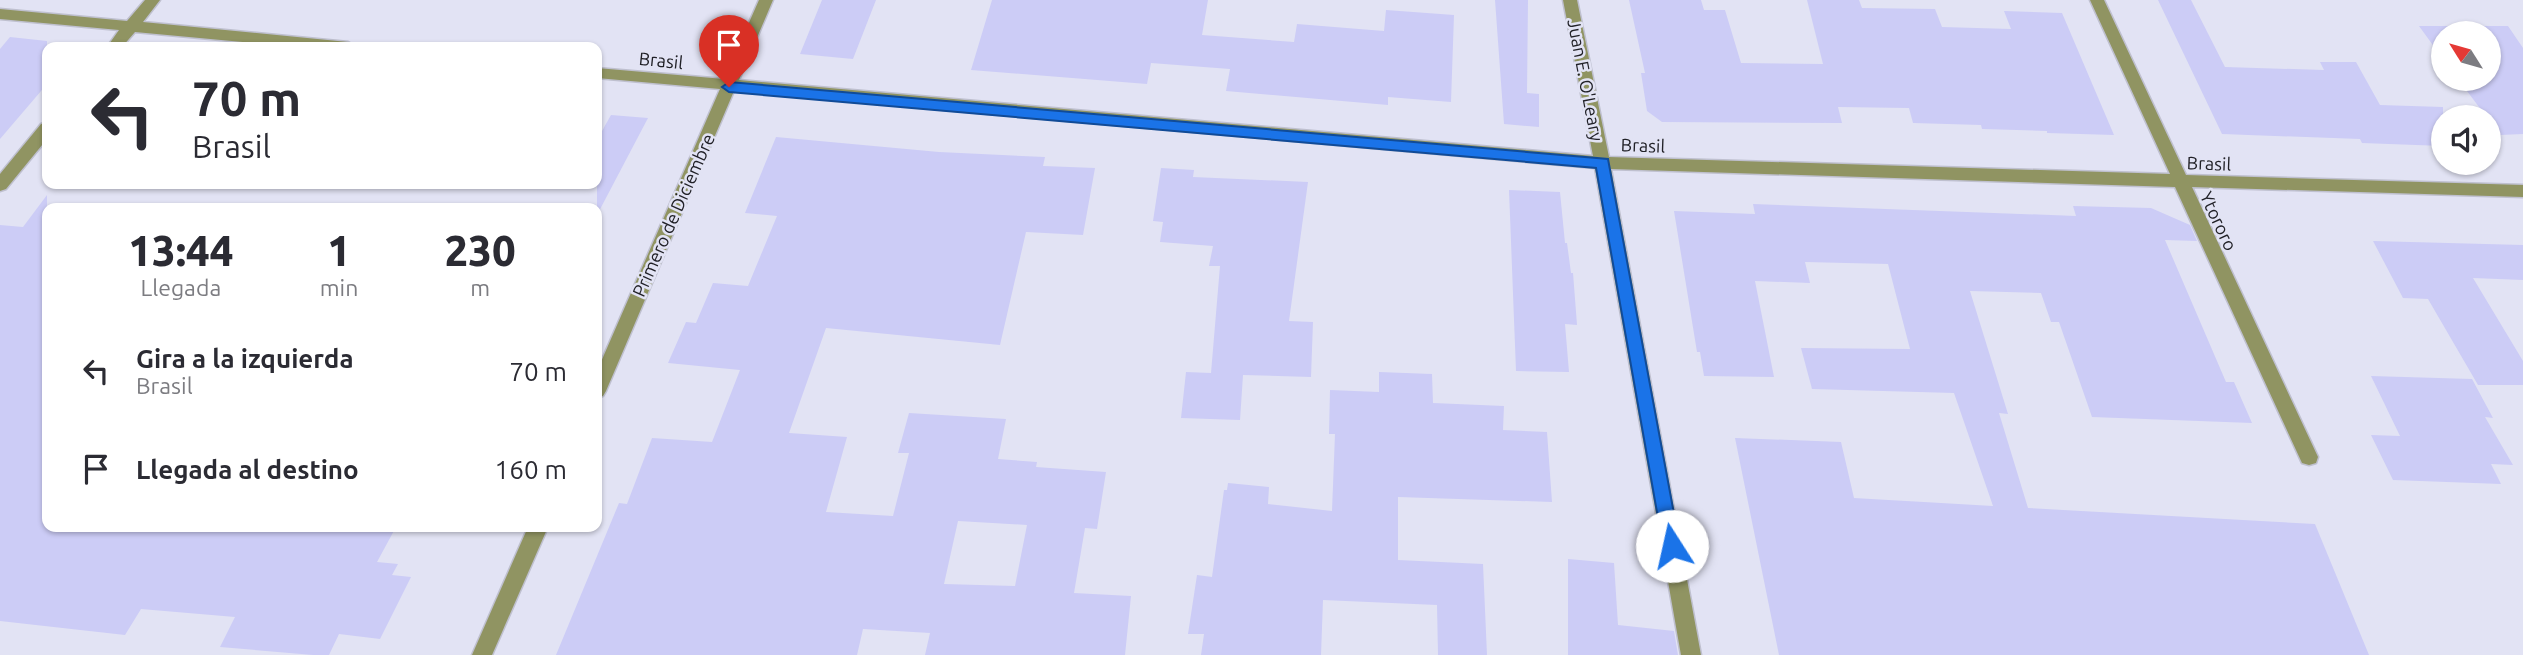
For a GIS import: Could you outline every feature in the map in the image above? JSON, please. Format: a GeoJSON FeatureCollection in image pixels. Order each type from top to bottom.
{"type":"FeatureCollection","features":[{"type":"Feature","properties":{"kind":"street"},"geometry":{"type":"LineString","coordinates":[[118,42],[153,0]]}},
{"type":"Feature","properties":{"kind":"street","name":"Primero de Diciembre"},"geometry":{"type":"LineString","coordinates":[[602,379],[766,0]]}},
{"type":"Feature","properties":{"kind":"street","name":"Juan E. O'Leary"},"geometry":{"type":"LineString","coordinates":[[1570,0],[1691,655]]}},
{"type":"Feature","properties":{"kind":"street","name":"Ytororo"},"geometry":{"type":"LineString","coordinates":[[2097,0],[2308,457]]}},
{"type":"Feature","properties":{"kind":"street"},"geometry":{"type":"LineString","coordinates":[[0,14],[299,42]]}},
{"type":"Feature","properties":{"kind":"street","name":"Brasil"},"geometry":{"type":"LineString","coordinates":[[602,74],[1602,163],[2523,191]]}},
{"type":"Feature","properties":{"kind":"street"},"geometry":{"type":"LineString","coordinates":[[0,185],[42,134]]}},
{"type":"Feature","properties":{"kind":"street"},"geometry":{"type":"LineString","coordinates":[[482,655],[536,532]]}},
{"type":"Feature","properties":{"kind":"building"},"geometry":{"type":"Polygon","coordinates":[[[822,0],[876,0],[853,59],[800,54],[822,0]]]}},
{"type":"Feature","properties":{"kind":"building"},"geometry":{"type":"Polygon","coordinates":[[[992,0],[1208,0],[1202,35],[1294,42],[1297,24],[1384,31],[1386,10],[1454,15],[1451,102],[1388,97],[1388,105],[1226,91],[1230,69],[1151,63],[1147,84],[971,70],[992,0]]]}},
{"type":"Feature","properties":{"kind":"building"},"geometry":{"type":"Polygon","coordinates":[[[1495,0],[1528,0],[1527,93],[1539,94],[1539,127],[1504,124],[1495,0]]]}},
{"type":"Feature","properties":{"kind":"building"},"geometry":{"type":"Polygon","coordinates":[[[1629,0],[1701,0],[1704,10],[1725,10],[1741,63],[1823,64],[1807,0],[1859,0],[1862,8],[1935,9],[1942,27],[2011,29],[2004,11],[2062,13],[2114,135],[1913,123],[1909,108],[1838,107],[1842,123],[1662,122],[1647,111],[1641,73],[1645,73],[1629,0]]]}},
{"type":"Feature","properties":{"kind":"building"},"geometry":{"type":"Polygon","coordinates":[[[2158,0],[2191,0],[2225,67],[2324,70],[2320,62],[2356,62],[2380,105],[2431,107],[2431,146],[2362,143],[2360,139],[2222,134],[2158,0]]]}},
{"type":"Feature","properties":{"kind":"building"},"geometry":{"type":"Polygon","coordinates":[[[2419,26],[2431,26],[2431,42],[2419,26]]]}},
{"type":"Feature","properties":{"kind":"building"},"geometry":{"type":"Polygon","coordinates":[[[2501,26],[2508,26],[2523,48],[2523,134],[2501,135],[2501,105],[2478,105],[2467,91],[2501,91],[2501,26]]]}},
{"type":"Feature","properties":{"kind":"building"},"geometry":{"type":"Polygon","coordinates":[[[10,37],[47,41],[42,42],[42,90],[0,139],[0,49],[10,37]]]}},
{"type":"Feature","properties":{"kind":"building"},"geometry":{"type":"Polygon","coordinates":[[[611,115],[648,118],[602,205],[602,203],[597,203],[597,189],[602,189],[602,131],[611,115]]]}},
{"type":"Feature","properties":{"kind":"building"},"geometry":{"type":"Polygon","coordinates":[[[776,137],[939,152],[1045,157],[1043,166],[1095,168],[1083,235],[1026,232],[1000,345],[826,328],[789,433],[847,437],[826,512],[893,516],[909,453],[898,453],[909,413],[1006,419],[998,459],[1037,462],[1036,467],[1106,472],[1097,529],[1085,528],[1074,593],[1131,596],[1125,655],[925,655],[930,633],[863,629],[857,655],[556,655],[619,503],[627,504],[652,438],[712,442],[740,370],[668,363],[686,322],[696,323],[713,283],[748,286],[777,216],[745,213],[776,137]],[[958,521],[944,584],[1015,586],[1027,525],[958,521]]]}},
{"type":"Feature","properties":{"kind":"building"},"geometry":{"type":"Polygon","coordinates":[[[1161,168],[1194,170],[1193,177],[1308,182],[1289,321],[1313,322],[1311,377],[1243,375],[1240,420],[1181,418],[1186,372],[1211,373],[1220,266],[1209,266],[1213,246],[1160,242],[1163,222],[1153,221],[1161,168]]]}},
{"type":"Feature","properties":{"kind":"building"},"geometry":{"type":"Polygon","coordinates":[[[1509,190],[1560,192],[1565,243],[1573,273],[1577,325],[1565,324],[1569,372],[1516,371],[1509,190]]]}},
{"type":"Feature","properties":{"kind":"building"},"geometry":{"type":"Polygon","coordinates":[[[47,195],[47,203],[42,203],[42,532],[393,532],[377,562],[398,564],[392,575],[411,577],[380,639],[339,634],[329,655],[313,655],[220,647],[235,617],[141,609],[125,635],[0,621],[0,225],[23,227],[47,195]]]}},
{"type":"Feature","properties":{"kind":"building"},"geometry":{"type":"Polygon","coordinates":[[[1753,204],[2076,216],[2073,206],[2151,208],[2190,225],[2197,241],[2165,240],[2226,382],[2234,382],[2252,423],[2092,417],[2059,322],[2051,322],[2041,293],[1970,291],[2008,414],[1999,413],[2028,508],[2315,524],[2369,655],[1779,655],[1735,438],[1841,442],[1854,498],[1993,506],[1954,393],[1812,389],[1801,348],[1910,349],[1888,264],[1805,262],[1810,283],[1755,281],[1774,377],[1704,376],[1700,352],[1697,352],[1674,211],[1755,214],[1753,204]]]}},
{"type":"Feature","properties":{"kind":"building"},"geometry":{"type":"Polygon","coordinates":[[[2373,241],[2523,245],[2523,280],[2473,278],[2523,361],[2523,385],[2478,385],[2428,299],[2403,298],[2373,241]]]}},
{"type":"Feature","properties":{"kind":"building"},"geometry":{"type":"Polygon","coordinates":[[[1379,372],[1432,374],[1433,403],[1504,406],[1503,430],[1547,432],[1552,502],[1398,497],[1398,560],[1483,564],[1487,655],[1438,655],[1437,605],[1323,600],[1321,655],[1201,655],[1204,634],[1188,634],[1197,575],[1212,577],[1224,490],[1227,490],[1228,483],[1269,487],[1268,504],[1332,511],[1335,434],[1329,434],[1330,390],[1379,392],[1379,372]]]}},
{"type":"Feature","properties":{"kind":"building"},"geometry":{"type":"Polygon","coordinates":[[[2371,376],[2472,379],[2493,418],[2485,417],[2513,465],[2491,464],[2501,484],[2393,480],[2371,435],[2400,436],[2371,376]]]}},
{"type":"Feature","properties":{"kind":"building"},"geometry":{"type":"Polygon","coordinates":[[[1568,559],[1614,563],[1618,625],[1674,631],[1678,655],[1568,655],[1568,559]]]}},
{"type":"Feature","properties":{"kind":"route"},"geometry":{"type":"LineString","coordinates":[[729,87],[1602,163],[1672,546]]}}]}
